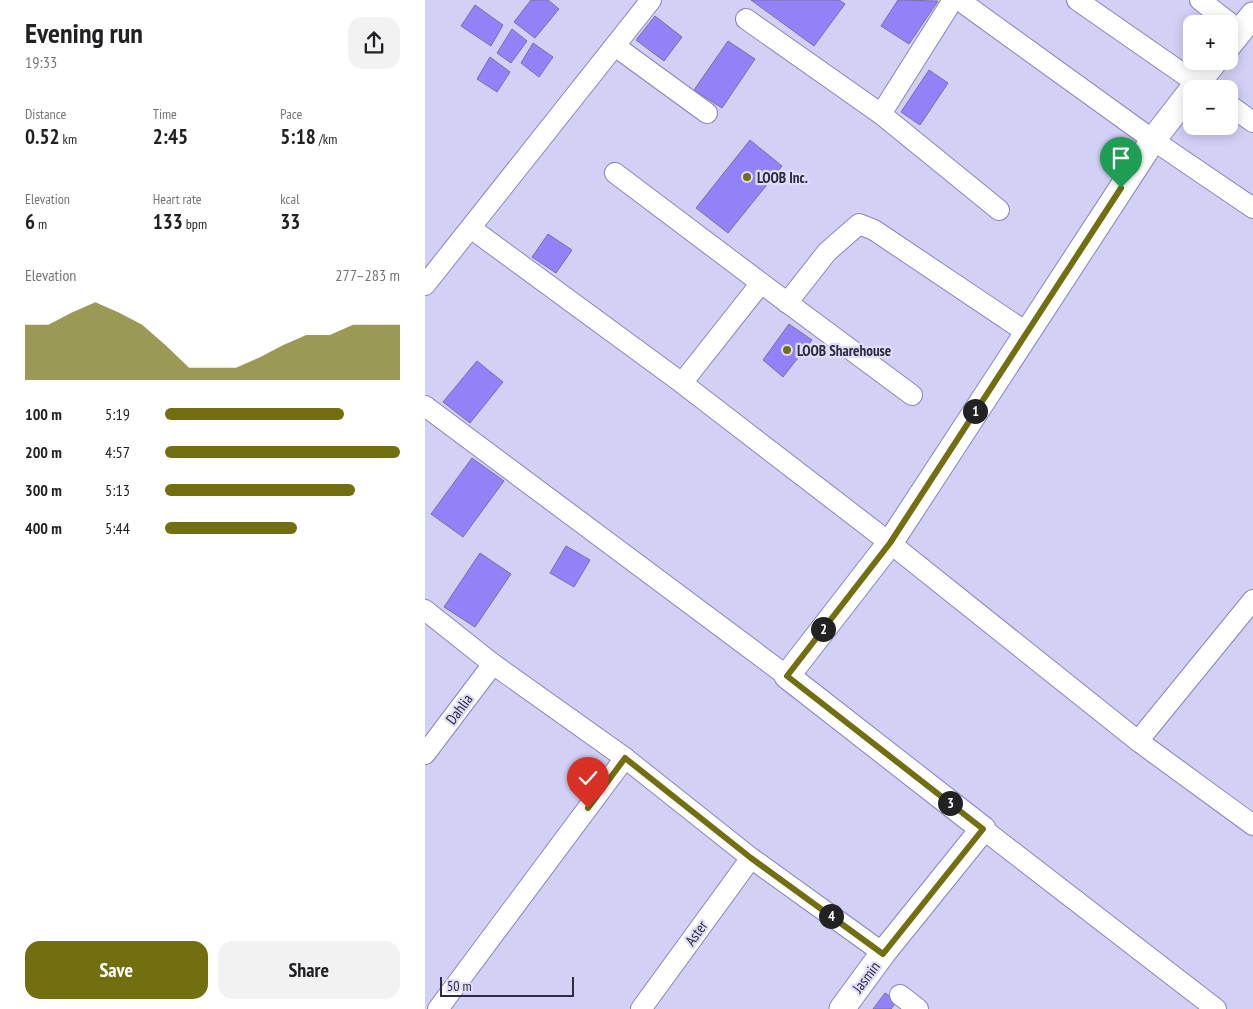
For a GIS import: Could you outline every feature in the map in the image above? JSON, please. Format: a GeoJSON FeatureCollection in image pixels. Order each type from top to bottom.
{"type":"FeatureCollection","features":[{"type":"Feature","properties":{"kind":"street"},"geometry":{"type":"LineString","coordinates":[[425,285],[472,229],[651,0]]}},
{"type":"Feature","properties":{"kind":"street"},"geometry":{"type":"LineString","coordinates":[[881,114],[953,0]]}},
{"type":"Feature","properties":{"kind":"street"},"geometry":{"type":"LineString","coordinates":[[959,0],[1153,140],[1253,208]]}},
{"type":"Feature","properties":{"kind":"street"},"geometry":{"type":"LineString","coordinates":[[1077,0],[1186,80]]}},
{"type":"Feature","properties":{"kind":"street"},"geometry":{"type":"LineString","coordinates":[[1200,0],[1241,30]]}},
{"type":"Feature","properties":{"kind":"street"},"geometry":{"type":"LineString","coordinates":[[746,19],[881,114],[999,210]]}},
{"type":"Feature","properties":{"kind":"street"},"geometry":{"type":"LineString","coordinates":[[615,46],[707,113]]}},
{"type":"Feature","properties":{"kind":"street"},"geometry":{"type":"LineString","coordinates":[[787,676],[890,543],[1153,140],[1183,105]]}},
{"type":"Feature","properties":{"kind":"street"},"geometry":{"type":"LineString","coordinates":[[1238,111],[1253,122]]}},
{"type":"Feature","properties":{"kind":"street"},"geometry":{"type":"LineString","coordinates":[[615,173],[913,395]]}},
{"type":"Feature","properties":{"kind":"street"},"geometry":{"type":"LineString","coordinates":[[787,303],[827,252],[859,224],[874,230],[1026,332]]}},
{"type":"Feature","properties":{"kind":"street"},"geometry":{"type":"LineString","coordinates":[[472,229],[682,383],[890,543],[1138,741],[1253,825]]}},
{"type":"Feature","properties":{"kind":"street"},"geometry":{"type":"LineString","coordinates":[[682,383],[761,283]]}},
{"type":"Feature","properties":{"kind":"street"},"geometry":{"type":"LineString","coordinates":[[425,406],[787,676],[1216,1009]]}},
{"type":"Feature","properties":{"kind":"street"},"geometry":{"type":"LineString","coordinates":[[1138,741],[1253,600]]}},
{"type":"Feature","properties":{"kind":"street"},"geometry":{"type":"LineString","coordinates":[[425,610],[493,664],[625,758],[751,858],[883,954]]}},
{"type":"Feature","properties":{"kind":"street","name":"Dahlia"},"geometry":{"type":"LineString","coordinates":[[425,754],[493,664]]}},
{"type":"Feature","properties":{"kind":"street"},"geometry":{"type":"LineString","coordinates":[[438,1009],[625,758]]}},
{"type":"Feature","properties":{"kind":"street","name":"Jasmin"},"geometry":{"type":"LineString","coordinates":[[842,1009],[883,954],[983,829]]}},
{"type":"Feature","properties":{"kind":"street","name":"Aster"},"geometry":{"type":"LineString","coordinates":[[641,1009],[751,858]]}},
{"type":"Feature","properties":{"kind":"street"},"geometry":{"type":"LineString","coordinates":[[900,995],[918,1009]]}},
{"type":"Feature","properties":{"kind":"building"},"geometry":{"type":"Polygon","coordinates":[[[531,0],[548,0],[559,9],[535,38],[514,22],[531,0]]]}},
{"type":"Feature","properties":{"kind":"building"},"geometry":{"type":"Polygon","coordinates":[[[751,0],[839,0],[845,4],[814,46],[751,0]]]}},
{"type":"Feature","properties":{"kind":"building"},"geometry":{"type":"Polygon","coordinates":[[[898,0],[938,1],[909,44],[881,26],[898,0]]]}},
{"type":"Feature","properties":{"kind":"building"},"geometry":{"type":"Polygon","coordinates":[[[475,5],[503,25],[491,46],[461,26],[475,5]]]}},
{"type":"Feature","properties":{"kind":"building"},"geometry":{"type":"Polygon","coordinates":[[[655,16],[682,37],[664,61],[636,40],[655,16]]]}},
{"type":"Feature","properties":{"kind":"building"},"geometry":{"type":"Polygon","coordinates":[[[512,29],[527,41],[511,63],[497,53],[512,29]]]}},
{"type":"Feature","properties":{"kind":"building"},"geometry":{"type":"Polygon","coordinates":[[[728,41],[755,59],[722,108],[694,90],[728,41]]]}},
{"type":"Feature","properties":{"kind":"building"},"geometry":{"type":"Polygon","coordinates":[[[533,43],[553,57],[539,77],[521,63],[533,43]]]}},
{"type":"Feature","properties":{"kind":"building"},"geometry":{"type":"Polygon","coordinates":[[[490,57],[510,72],[497,92],[477,79],[490,57]]]}},
{"type":"Feature","properties":{"kind":"building"},"geometry":{"type":"Polygon","coordinates":[[[929,70],[948,83],[920,125],[901,112],[929,70]]]}},
{"type":"Feature","properties":{"kind":"building","name":"LOOB Inc."},"geometry":{"type":"Polygon","coordinates":[[[750,140],[782,166],[728,233],[696,208],[750,140]]]}},
{"type":"Feature","properties":{"kind":"building"},"geometry":{"type":"Polygon","coordinates":[[[548,234],[572,250],[556,273],[532,257],[548,234]]]}},
{"type":"Feature","properties":{"kind":"building","name":"LOOB Sharehouse"},"geometry":{"type":"Polygon","coordinates":[[[789,324],[812,340],[783,377],[763,360],[789,324]]]}},
{"type":"Feature","properties":{"kind":"building"},"geometry":{"type":"Polygon","coordinates":[[[477,361],[503,382],[470,423],[443,402],[477,361]]]}},
{"type":"Feature","properties":{"kind":"building"},"geometry":{"type":"Polygon","coordinates":[[[472,458],[504,481],[463,537],[431,514],[472,458]]]}},
{"type":"Feature","properties":{"kind":"building"},"geometry":{"type":"Polygon","coordinates":[[[566,546],[590,560],[574,587],[550,573],[566,546]]]}},
{"type":"Feature","properties":{"kind":"building"},"geometry":{"type":"Polygon","coordinates":[[[480,553],[511,574],[475,627],[444,607],[480,553]]]}},
{"type":"Feature","properties":{"kind":"building"},"geometry":{"type":"Polygon","coordinates":[[[885,993],[897,1001],[891,1009],[873,1009],[885,993]]]}},
{"type":"Feature","properties":{"kind":"place","name":"LOOB Inc."},"geometry":{"type":"Point","coordinates":[747,177]}},
{"type":"Feature","properties":{"kind":"place","name":"LOOB Sharehouse"},"geometry":{"type":"Point","coordinates":[787,350]}},
{"type":"Feature","properties":{"kind":"route"},"geometry":{"type":"LineString","coordinates":[[588,808],[625,758],[751,858],[883,954],[983,829],[787,676],[890,543],[1121,188]]}}]}
